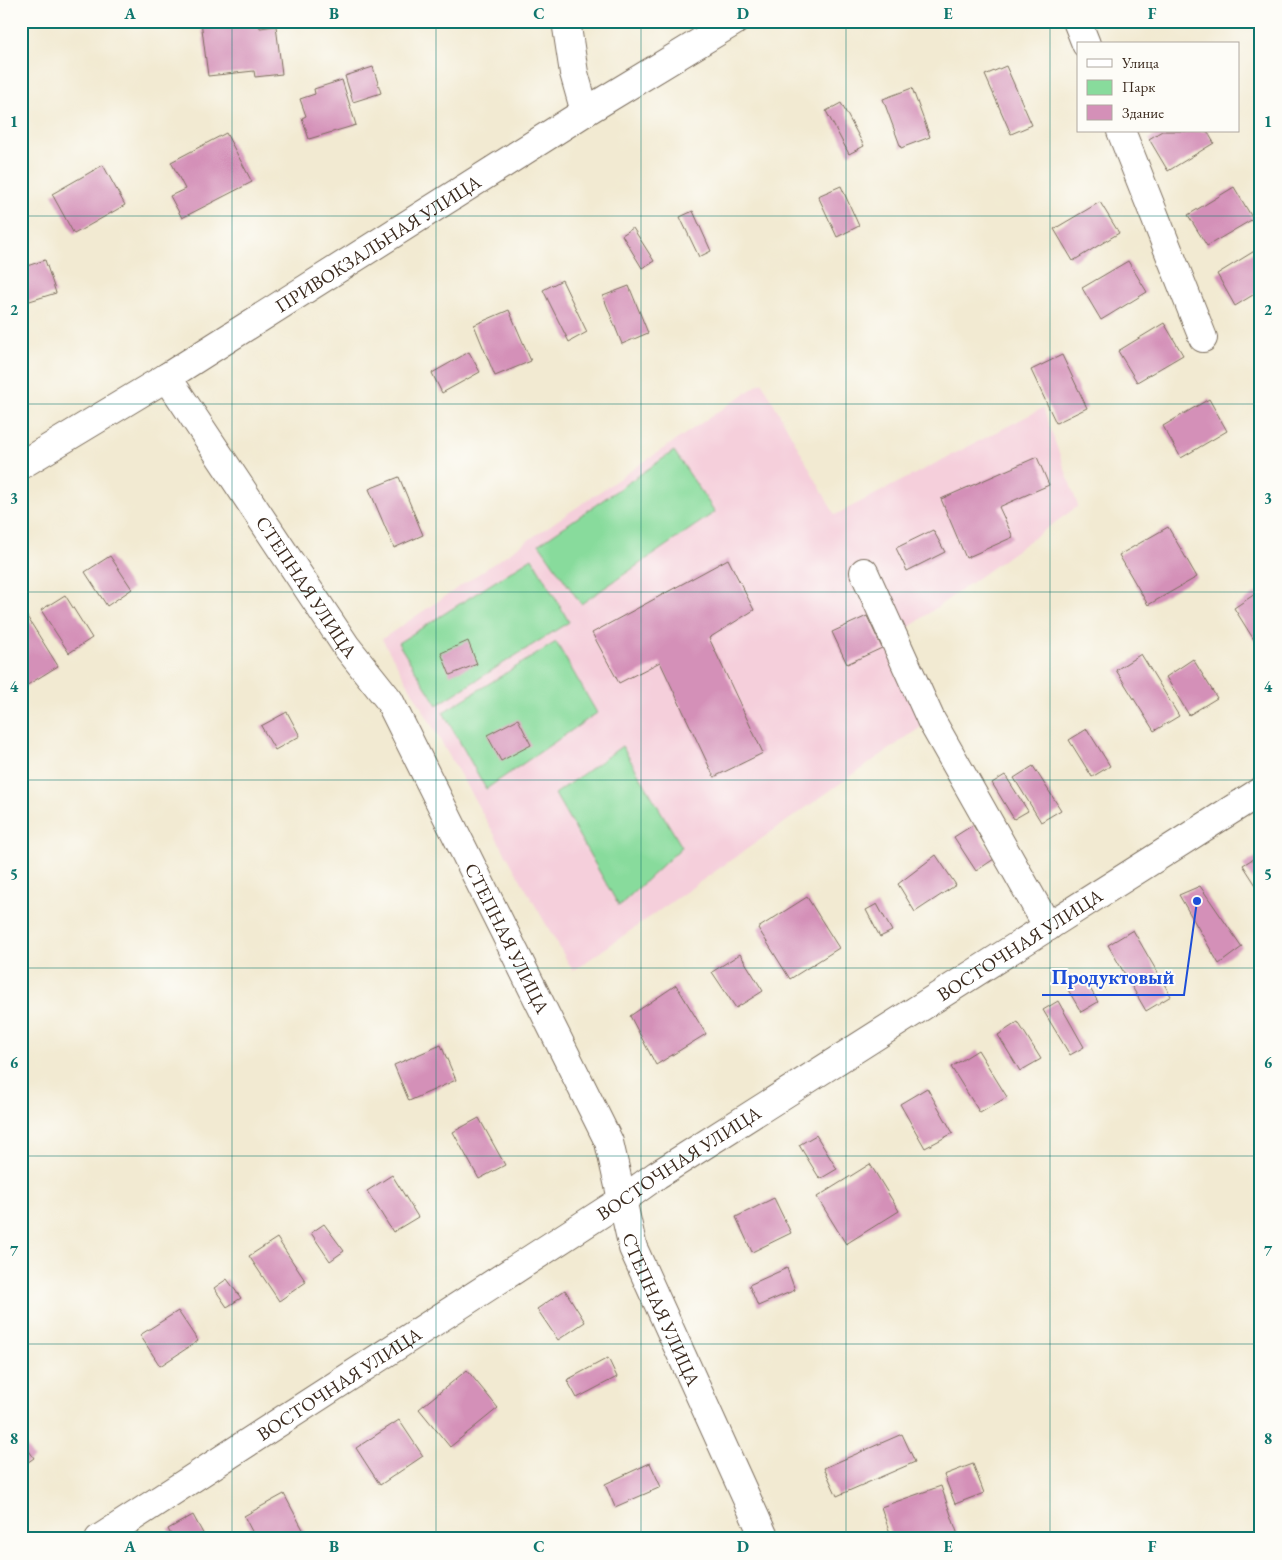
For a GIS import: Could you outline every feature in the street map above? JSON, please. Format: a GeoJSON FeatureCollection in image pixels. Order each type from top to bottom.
{"type":"FeatureCollection","features":[{"type":"Feature","properties":{"kind":"street"},"geometry":{"type":"LineString","coordinates":[[566,21],[574,73],[585,112]]}},
{"type":"Feature","properties":{"kind":"street","name":"ПРИВОКЗАЛЬНАЯ УЛИЦА"},"geometry":{"type":"LineString","coordinates":[[21,465],[166,377],[585,112],[735,21]]}},
{"type":"Feature","properties":{"kind":"street"},"geometry":{"type":"LineString","coordinates":[[1077,21],[1085,42]]}},
{"type":"Feature","properties":{"kind":"street"},"geometry":{"type":"LineString","coordinates":[[1121,132],[1204,338]]}},
{"type":"Feature","properties":{"kind":"street","name":"СТЕПНАЯ УЛИЦА"},"geometry":{"type":"LineString","coordinates":[[166,377],[346,646],[389,700],[609,1142],[633,1248],[765,1539]]}},
{"type":"Feature","properties":{"kind":"street"},"geometry":{"type":"LineString","coordinates":[[864,572],[931,720],[1048,927]]}},
{"type":"Feature","properties":{"kind":"street","name":"ВОСТОЧНАЯ УЛИЦА"},"geometry":{"type":"LineString","coordinates":[[99,1539],[622,1200],[656,1175],[1261,791]]}},
{"type":"Feature","properties":{"kind":"shaded area"},"geometry":{"type":"Polygon","coordinates":[[[762,382],[835,515],[1043,408],[1078,506],[908,628],[931,720],[573,971],[382,639],[762,382]]]}},
{"type":"Feature","properties":{"kind":"green space"},"geometry":{"type":"Polygon","coordinates":[[[674,451],[715,512],[581,604],[539,544],[674,451]]]}},
{"type":"Feature","properties":{"kind":"green space"},"geometry":{"type":"Polygon","coordinates":[[[532,558],[569,622],[437,705],[398,643],[532,558]]]}},
{"type":"Feature","properties":{"kind":"green space"},"geometry":{"type":"Polygon","coordinates":[[[556,642],[597,713],[486,789],[443,712],[556,642]]]}},
{"type":"Feature","properties":{"kind":"green space"},"geometry":{"type":"Polygon","coordinates":[[[622,746],[682,847],[619,906],[555,794],[622,746]]]}},
{"type":"Feature","properties":{"kind":"building"},"geometry":{"type":"Polygon","coordinates":[[[201,21],[259,21],[260,28],[276,26],[282,74],[255,77],[254,71],[208,76],[201,21]]]}},
{"type":"Feature","properties":{"kind":"building"},"geometry":{"type":"Polygon","coordinates":[[[1006,66],[1032,125],[1011,134],[985,75],[1006,66]]]}},
{"type":"Feature","properties":{"kind":"building"},"geometry":{"type":"Polygon","coordinates":[[[373,67],[381,93],[353,102],[345,76],[373,67]]]}},
{"type":"Feature","properties":{"kind":"building"},"geometry":{"type":"Polygon","coordinates":[[[342,80],[356,125],[309,139],[302,118],[306,116],[300,99],[315,94],[314,89],[342,80]]]}},
{"type":"Feature","properties":{"kind":"building"},"geometry":{"type":"Polygon","coordinates":[[[912,88],[930,137],[901,148],[883,99],[912,88]]]}},
{"type":"Feature","properties":{"kind":"building"},"geometry":{"type":"Polygon","coordinates":[[[841,103],[864,146],[849,154],[826,111],[841,103]]]}},
{"type":"Feature","properties":{"kind":"building"},"geometry":{"type":"Polygon","coordinates":[[[1160,132],[1208,132],[1214,143],[1168,171],[1149,139],[1160,132]]]}},
{"type":"Feature","properties":{"kind":"building"},"geometry":{"type":"Polygon","coordinates":[[[226,133],[252,182],[182,218],[170,196],[185,189],[171,162],[226,133]]]}},
{"type":"Feature","properties":{"kind":"building"},"geometry":{"type":"Polygon","coordinates":[[[103,165],[125,205],[74,234],[52,194],[103,165]]]}},
{"type":"Feature","properties":{"kind":"building"},"geometry":{"type":"Polygon","coordinates":[[[841,186],[859,226],[837,237],[818,196],[841,186]]]}},
{"type":"Feature","properties":{"kind":"building"},"geometry":{"type":"Polygon","coordinates":[[[1234,187],[1253,219],[1207,246],[1188,215],[1234,187]]]}},
{"type":"Feature","properties":{"kind":"building"},"geometry":{"type":"Polygon","coordinates":[[[1100,202],[1119,233],[1073,261],[1054,229],[1100,202]]]}},
{"type":"Feature","properties":{"kind":"building"},"geometry":{"type":"Polygon","coordinates":[[[693,211],[711,251],[699,257],[680,217],[693,211]]]}},
{"type":"Feature","properties":{"kind":"building"},"geometry":{"type":"Polygon","coordinates":[[[633,228],[654,261],[642,268],[622,235],[633,228]]]}},
{"type":"Feature","properties":{"kind":"building"},"geometry":{"type":"Polygon","coordinates":[[[1261,247],[1261,290],[1235,306],[1217,274],[1261,247]]]}},
{"type":"Feature","properties":{"kind":"building"},"geometry":{"type":"Polygon","coordinates":[[[45,260],[56,293],[23,303],[27,314],[21,315],[21,268],[45,260]]]}},
{"type":"Feature","properties":{"kind":"building"},"geometry":{"type":"Polygon","coordinates":[[[1128,261],[1147,292],[1101,320],[1082,288],[1128,261]]]}},
{"type":"Feature","properties":{"kind":"building"},"geometry":{"type":"Polygon","coordinates":[[[562,280],[587,332],[569,342],[543,290],[562,280]]]}},
{"type":"Feature","properties":{"kind":"building"},"geometry":{"type":"Polygon","coordinates":[[[629,286],[648,333],[622,344],[603,296],[629,286]]]}},
{"type":"Feature","properties":{"kind":"building"},"geometry":{"type":"Polygon","coordinates":[[[509,310],[531,361],[495,376],[474,325],[509,310]]]}},
{"type":"Feature","properties":{"kind":"building"},"geometry":{"type":"Polygon","coordinates":[[[1164,323],[1183,355],[1137,382],[1118,351],[1164,323]]]}},
{"type":"Feature","properties":{"kind":"building"},"geometry":{"type":"Polygon","coordinates":[[[469,352],[480,372],[442,393],[432,373],[469,352]]]}},
{"type":"Feature","properties":{"kind":"building"},"geometry":{"type":"Polygon","coordinates":[[[1062,355],[1087,408],[1056,423],[1031,370],[1062,355]]]}},
{"type":"Feature","properties":{"kind":"building"},"geometry":{"type":"Polygon","coordinates":[[[1209,399],[1227,431],[1181,458],[1163,426],[1209,399]]]}},
{"type":"Feature","properties":{"kind":"building"},"geometry":{"type":"Polygon","coordinates":[[[1037,457],[1049,485],[999,507],[1013,537],[966,558],[941,499],[1037,457]]]}},
{"type":"Feature","properties":{"kind":"building"},"geometry":{"type":"Polygon","coordinates":[[[399,477],[423,535],[394,548],[369,489],[399,477]]]}},
{"type":"Feature","properties":{"kind":"building"},"geometry":{"type":"Polygon","coordinates":[[[1168,527],[1197,577],[1148,605],[1119,555],[1168,527]]]}},
{"type":"Feature","properties":{"kind":"building"},"geometry":{"type":"Polygon","coordinates":[[[933,530],[945,552],[907,571],[896,548],[933,530]]]}},
{"type":"Feature","properties":{"kind":"building"},"geometry":{"type":"Polygon","coordinates":[[[110,556],[132,589],[107,606],[85,572],[110,556]]]}},
{"type":"Feature","properties":{"kind":"building"},"geometry":{"type":"Polygon","coordinates":[[[728,559],[754,610],[709,638],[763,753],[714,777],[660,662],[619,683],[592,633],[728,559]]]}},
{"type":"Feature","properties":{"kind":"building"},"geometry":{"type":"Polygon","coordinates":[[[1258,592],[1261,597],[1261,651],[1234,608],[1258,592]]]}},
{"type":"Feature","properties":{"kind":"building"},"geometry":{"type":"Polygon","coordinates":[[[65,595],[92,638],[69,653],[41,610],[65,595]]]}},
{"type":"Feature","properties":{"kind":"building"},"geometry":{"type":"Polygon","coordinates":[[[21,607],[58,666],[21,689],[21,607]]]}},
{"type":"Feature","properties":{"kind":"building"},"geometry":{"type":"Polygon","coordinates":[[[867,616],[882,648],[847,664],[832,632],[867,616]]]}},
{"type":"Feature","properties":{"kind":"building"},"geometry":{"type":"Polygon","coordinates":[[[468,641],[477,664],[450,675],[441,653],[468,641]]]}},
{"type":"Feature","properties":{"kind":"building"},"geometry":{"type":"Polygon","coordinates":[[[1141,654],[1179,716],[1154,731],[1116,670],[1141,654]]]}},
{"type":"Feature","properties":{"kind":"building"},"geometry":{"type":"Polygon","coordinates":[[[1193,659],[1217,698],[1189,715],[1166,677],[1193,659]]]}},
{"type":"Feature","properties":{"kind":"building"},"geometry":{"type":"Polygon","coordinates":[[[287,712],[300,736],[275,750],[261,726],[287,712]]]}},
{"type":"Feature","properties":{"kind":"building"},"geometry":{"type":"Polygon","coordinates":[[[518,719],[531,745],[501,761],[487,735],[518,719]]]}},
{"type":"Feature","properties":{"kind":"building"},"geometry":{"type":"Polygon","coordinates":[[[1087,729],[1110,766],[1092,777],[1069,740],[1087,729]]]}},
{"type":"Feature","properties":{"kind":"building"},"geometry":{"type":"Polygon","coordinates":[[[1033,766],[1061,810],[1041,822],[1014,778],[1033,766]]]}},
{"type":"Feature","properties":{"kind":"building"},"geometry":{"type":"Polygon","coordinates":[[[1005,775],[1028,811],[1014,819],[992,783],[1005,775]]]}},
{"type":"Feature","properties":{"kind":"building"},"geometry":{"type":"Polygon","coordinates":[[[973,825],[994,859],[976,871],[954,837],[973,825]]]}},
{"type":"Feature","properties":{"kind":"building"},"geometry":{"type":"Polygon","coordinates":[[[1261,854],[1261,893],[1243,865],[1261,854]]]}},
{"type":"Feature","properties":{"kind":"building"},"geometry":{"type":"Polygon","coordinates":[[[936,855],[956,885],[915,912],[898,884],[936,855]]]}},
{"type":"Feature","properties":{"kind":"building"},"geometry":{"type":"Polygon","coordinates":[[[1200,886],[1242,947],[1219,964],[1179,895],[1200,886]]]}},
{"type":"Feature","properties":{"kind":"building"},"geometry":{"type":"Polygon","coordinates":[[[807,897],[839,948],[790,979],[758,928],[807,897]]]}},
{"type":"Feature","properties":{"kind":"building"},"geometry":{"type":"Polygon","coordinates":[[[877,904],[892,931],[880,937],[866,910],[877,904]]]}},
{"type":"Feature","properties":{"kind":"building"},"geometry":{"type":"Polygon","coordinates":[[[1133,930],[1171,996],[1146,1011],[1108,945],[1133,930]]]}},
{"type":"Feature","properties":{"kind":"building"},"geometry":{"type":"Polygon","coordinates":[[[740,954],[763,991],[736,1008],[712,972],[740,954]]]}},
{"type":"Feature","properties":{"kind":"building"},"geometry":{"type":"Polygon","coordinates":[[[1084,978],[1098,1002],[1081,1012],[1067,988],[1084,978]]]}},
{"type":"Feature","properties":{"kind":"building"},"geometry":{"type":"Polygon","coordinates":[[[676,985],[706,1034],[656,1065],[630,1016],[676,985]]]}},
{"type":"Feature","properties":{"kind":"building"},"geometry":{"type":"Polygon","coordinates":[[[1058,1001],[1084,1047],[1070,1055],[1043,1010],[1058,1001]]]}},
{"type":"Feature","properties":{"kind":"building"},"geometry":{"type":"Polygon","coordinates":[[[1018,1022],[1041,1059],[1020,1071],[998,1035],[1018,1022]]]}},
{"type":"Feature","properties":{"kind":"building"},"geometry":{"type":"Polygon","coordinates":[[[441,1045],[456,1080],[409,1101],[394,1065],[441,1045]]]}},
{"type":"Feature","properties":{"kind":"building"},"geometry":{"type":"Polygon","coordinates":[[[978,1050],[1007,1097],[980,1113],[951,1067],[978,1050]]]}},
{"type":"Feature","properties":{"kind":"building"},"geometry":{"type":"Polygon","coordinates":[[[927,1088],[953,1133],[925,1148],[900,1104],[927,1088]]]}},
{"type":"Feature","properties":{"kind":"building"},"geometry":{"type":"Polygon","coordinates":[[[479,1118],[505,1165],[479,1179],[453,1132],[479,1118]]]}},
{"type":"Feature","properties":{"kind":"building"},"geometry":{"type":"Polygon","coordinates":[[[816,1135],[837,1169],[820,1179],[799,1145],[816,1135]]]}},
{"type":"Feature","properties":{"kind":"building"},"geometry":{"type":"Polygon","coordinates":[[[870,1164],[899,1211],[846,1244],[817,1197],[870,1164]]]}},
{"type":"Feature","properties":{"kind":"building"},"geometry":{"type":"Polygon","coordinates":[[[392,1175],[418,1217],[393,1232],[367,1191],[392,1175]]]}},
{"type":"Feature","properties":{"kind":"building"},"geometry":{"type":"Polygon","coordinates":[[[774,1198],[791,1233],[752,1252],[736,1217],[774,1198]]]}},
{"type":"Feature","properties":{"kind":"building"},"geometry":{"type":"Polygon","coordinates":[[[324,1224],[344,1251],[330,1261],[311,1233],[324,1224]]]}},
{"type":"Feature","properties":{"kind":"building"},"geometry":{"type":"Polygon","coordinates":[[[277,1238],[306,1282],[279,1301],[249,1256],[277,1238]]]}},
{"type":"Feature","properties":{"kind":"building"},"geometry":{"type":"Polygon","coordinates":[[[787,1268],[795,1290],[758,1306],[749,1285],[787,1268]]]}},
{"type":"Feature","properties":{"kind":"building"},"geometry":{"type":"Polygon","coordinates":[[[227,1279],[241,1298],[227,1307],[214,1288],[227,1279]]]}},
{"type":"Feature","properties":{"kind":"building"},"geometry":{"type":"Polygon","coordinates":[[[565,1290],[585,1322],[558,1340],[537,1309],[565,1290]]]}},
{"type":"Feature","properties":{"kind":"building"},"geometry":{"type":"Polygon","coordinates":[[[178,1311],[198,1341],[160,1366],[140,1335],[178,1311]]]}},
{"type":"Feature","properties":{"kind":"building"},"geometry":{"type":"Polygon","coordinates":[[[608,1358],[617,1377],[577,1398],[567,1380],[608,1358]]]}},
{"type":"Feature","properties":{"kind":"building"},"geometry":{"type":"Polygon","coordinates":[[[467,1370],[498,1408],[450,1447],[419,1409],[467,1370]]]}},
{"type":"Feature","properties":{"kind":"building"},"geometry":{"type":"Polygon","coordinates":[[[399,1420],[423,1456],[380,1485],[356,1448],[399,1420]]]}},
{"type":"Feature","properties":{"kind":"building"},"geometry":{"type":"Polygon","coordinates":[[[902,1434],[915,1462],[837,1496],[824,1468],[902,1434]]]}},
{"type":"Feature","properties":{"kind":"building"},"geometry":{"type":"Polygon","coordinates":[[[21,1439],[34,1458],[21,1467],[21,1439]]]}},
{"type":"Feature","properties":{"kind":"building"},"geometry":{"type":"Polygon","coordinates":[[[650,1463],[661,1487],[615,1507],[605,1484],[650,1463]]]}},
{"type":"Feature","properties":{"kind":"building"},"geometry":{"type":"Polygon","coordinates":[[[973,1464],[984,1493],[955,1504],[944,1475],[973,1464]]]}},
{"type":"Feature","properties":{"kind":"building"},"geometry":{"type":"Polygon","coordinates":[[[941,1486],[959,1538],[892,1539],[881,1507],[941,1486]]]}},
{"type":"Feature","properties":{"kind":"building"},"geometry":{"type":"Polygon","coordinates":[[[284,1494],[308,1539],[256,1539],[244,1516],[284,1494]]]}},
{"type":"Feature","properties":{"kind":"building"},"geometry":{"type":"Polygon","coordinates":[[[193,1515],[206,1539],[173,1539],[168,1529],[193,1515]]]}},
{"type":"Feature","properties":{"kind":"place","name":"Продуктовый"},"geometry":{"type":"Point","coordinates":[1197,901]}}]}
